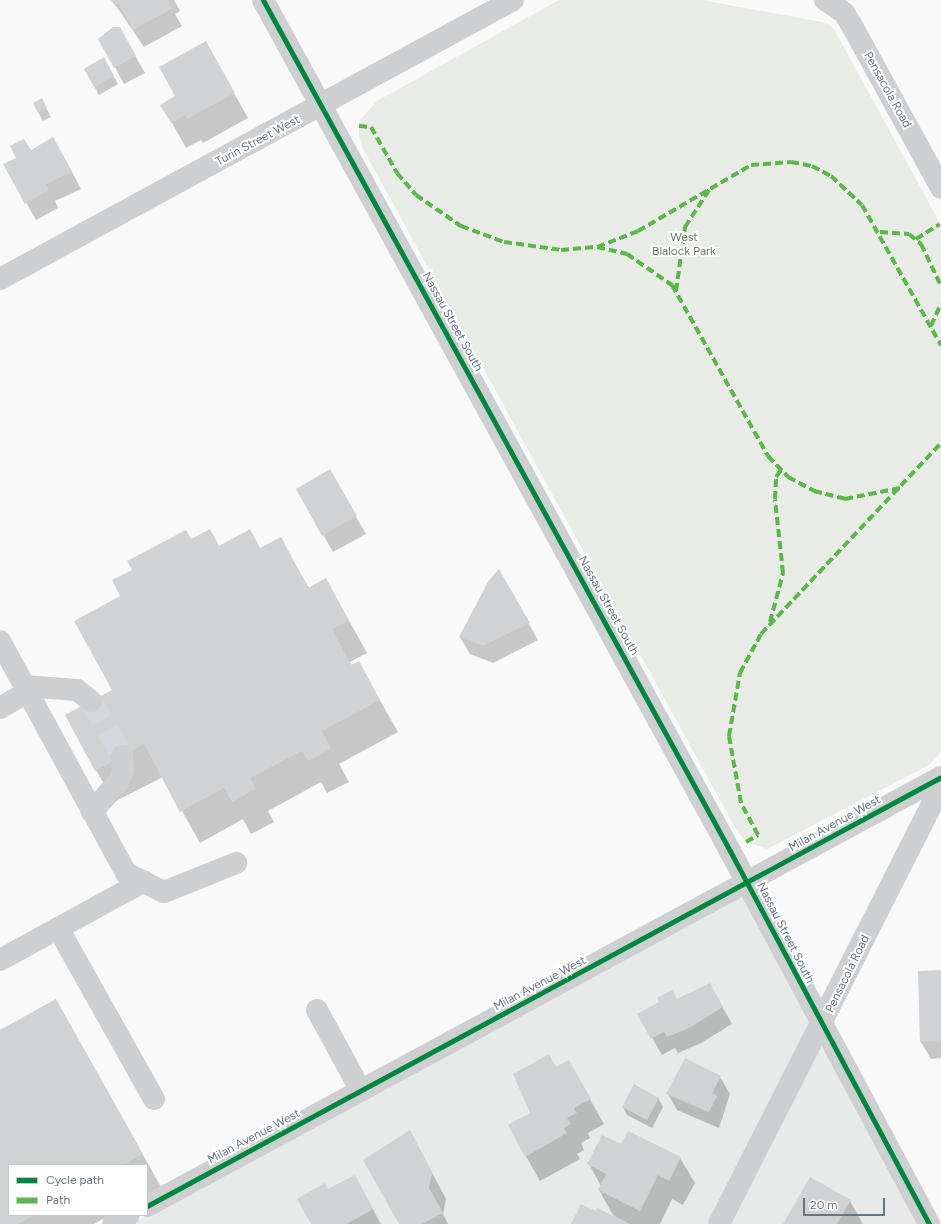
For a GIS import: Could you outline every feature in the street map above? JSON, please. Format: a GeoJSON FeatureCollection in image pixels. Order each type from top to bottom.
{"type":"FeatureCollection","features":[{"type":"Feature","properties":{"kind":"street","name":"Nassau Street South"},"geometry":{"type":"LineString","coordinates":[[264,0],[748,884],[822,1027],[929,1224]]}},
{"type":"Feature","properties":{"kind":"street","name":"Turin Street West"},"geometry":{"type":"LineString","coordinates":[[0,279],[323,106],[513,0]]}},
{"type":"Feature","properties":{"kind":"street","name":"Pensacola Road"},"geometry":{"type":"LineString","coordinates":[[824,0],[844,13],[851,24],[941,188]]}},
{"type":"Feature","properties":{"kind":"street"},"geometry":{"type":"LineString","coordinates":[[0,641],[126,873],[164,892],[236,863]]}},
{"type":"Feature","properties":{"kind":"street"},"geometry":{"type":"LineString","coordinates":[[0,708],[26,689],[76,690],[91,701]]}},
{"type":"Feature","properties":{"kind":"street"},"geometry":{"type":"LineString","coordinates":[[92,812],[119,781],[123,770],[122,756]]}},
{"type":"Feature","properties":{"kind":"street","name":"Milan Avenue West"},"geometry":{"type":"LineString","coordinates":[[148,1205],[748,884],[941,777]]}},
{"type":"Feature","properties":{"kind":"street","name":"Pensacola Road"},"geometry":{"type":"LineString","coordinates":[[719,1224],[822,1027],[941,786]]}},
{"type":"Feature","properties":{"kind":"street"},"geometry":{"type":"LineString","coordinates":[[0,960],[144,882]]}},
{"type":"Feature","properties":{"kind":"street"},"geometry":{"type":"LineString","coordinates":[[58,928],[154,1099]]}},
{"type":"Feature","properties":{"kind":"street"},"geometry":{"type":"LineString","coordinates":[[317,1010],[361,1091]]}},
{"type":"Feature","properties":{"kind":"street"},"geometry":{"type":"LineString","coordinates":[[112,1224],[127,1216]]}},
{"type":"Feature","properties":{"kind":"shaded area"},"geometry":{"type":"Polygon","coordinates":[[[742,895],[923,1224],[132,1224],[462,1037],[742,895]]]}},
{"type":"Feature","properties":{"kind":"green space","name":"West Blalock Park"},"geometry":{"type":"Polygon","coordinates":[[[559,0],[702,0],[827,23],[834,29],[941,225],[941,752],[929,765],[767,849],[746,842],[737,831],[363,149],[359,135],[359,121],[377,101],[559,0]]]}},
{"type":"Feature","properties":{"kind":"building"},"geometry":{"type":"Polygon","coordinates":[[[111,0],[168,0],[173,8],[133,30],[119,4],[115,6],[111,0]]]}},
{"type":"Feature","properties":{"kind":"building"},"geometry":{"type":"Polygon","coordinates":[[[113,27],[120,27],[136,56],[114,68],[98,39],[113,27]]]}},
{"type":"Feature","properties":{"kind":"building"},"geometry":{"type":"Polygon","coordinates":[[[206,41],[235,93],[187,119],[185,115],[171,123],[160,105],[175,96],[159,67],[206,41]]]}},
{"type":"Feature","properties":{"kind":"building"},"geometry":{"type":"Polygon","coordinates":[[[104,57],[114,76],[94,87],[84,69],[104,57]]]}},
{"type":"Feature","properties":{"kind":"building"},"geometry":{"type":"Polygon","coordinates":[[[42,98],[47,108],[38,113],[33,103],[42,98]]]}},
{"type":"Feature","properties":{"kind":"building"},"geometry":{"type":"Polygon","coordinates":[[[53,137],[72,172],[46,184],[49,190],[25,204],[3,164],[16,158],[10,146],[24,139],[31,150],[53,137]]]}},
{"type":"Feature","properties":{"kind":"building"},"geometry":{"type":"Polygon","coordinates":[[[330,469],[357,516],[322,536],[296,489],[330,469]]]}},
{"type":"Feature","properties":{"kind":"building"},"geometry":{"type":"Polygon","coordinates":[[[210,529],[219,546],[250,529],[260,548],[281,537],[308,588],[326,578],[349,621],[332,629],[351,665],[359,661],[380,700],[322,731],[331,749],[308,761],[302,751],[250,778],[256,789],[232,802],[224,788],[180,812],[144,744],[95,771],[65,715],[112,690],[74,621],[120,596],[112,580],[132,570],[127,561],[186,530],[191,539],[210,529]]]}},
{"type":"Feature","properties":{"kind":"building"},"geometry":{"type":"Polygon","coordinates":[[[499,569],[530,623],[483,646],[459,637],[489,580],[499,569]]]}},
{"type":"Feature","properties":{"kind":"building"},"geometry":{"type":"Polygon","coordinates":[[[941,970],[941,1041],[920,1042],[918,971],[941,970]]]}},
{"type":"Feature","properties":{"kind":"building"},"geometry":{"type":"Polygon","coordinates":[[[710,983],[723,1007],[691,1027],[667,1037],[664,1032],[651,1039],[637,1014],[659,1002],[657,998],[672,990],[677,999],[710,983]]]}},
{"type":"Feature","properties":{"kind":"building"},"geometry":{"type":"Polygon","coordinates":[[[56,999],[143,1154],[126,1164],[8,1164],[8,1216],[32,1216],[18,1224],[0,1224],[0,1030],[56,999]]]}},
{"type":"Feature","properties":{"kind":"building"},"geometry":{"type":"Polygon","coordinates":[[[549,1054],[556,1067],[569,1060],[591,1099],[574,1108],[577,1113],[567,1118],[571,1124],[564,1128],[567,1133],[525,1157],[508,1125],[530,1113],[513,1074],[549,1054]]]}},
{"type":"Feature","properties":{"kind":"building"},"geometry":{"type":"Polygon","coordinates":[[[685,1058],[721,1076],[712,1093],[717,1096],[709,1112],[666,1094],[685,1058]]]}},
{"type":"Feature","properties":{"kind":"building"},"geometry":{"type":"Polygon","coordinates":[[[634,1084],[659,1098],[647,1120],[622,1107],[634,1084]]]}},
{"type":"Feature","properties":{"kind":"building"},"geometry":{"type":"Polygon","coordinates":[[[410,1130],[432,1173],[429,1188],[443,1213],[422,1224],[399,1224],[363,1160],[410,1130]]]}},
{"type":"Feature","properties":{"kind":"building"},"geometry":{"type":"Polygon","coordinates":[[[628,1131],[681,1157],[669,1181],[658,1175],[640,1211],[598,1190],[606,1174],[587,1164],[602,1135],[621,1144],[628,1131]]]}},
{"type":"Feature","properties":{"kind":"building"},"geometry":{"type":"Polygon","coordinates":[[[355,1175],[373,1209],[347,1224],[311,1224],[297,1199],[325,1183],[328,1189],[355,1175]]]}},
{"type":"Feature","properties":{"kind":"building"},"geometry":{"type":"Polygon","coordinates":[[[810,1177],[851,1200],[837,1224],[783,1224],[810,1177]]]}},
{"type":"Feature","properties":{"kind":"building"},"geometry":{"type":"Polygon","coordinates":[[[581,1204],[596,1211],[597,1208],[630,1224],[571,1224],[581,1204]]]}},
{"type":"Feature","properties":{"kind":"tunnel"},"geometry":{"type":"LineString","coordinates":[[91,701],[122,756]]}},
{"type":"Feature","properties":{"kind":"marked path"},"geometry":{"type":"LineString","coordinates":[[359,126],[371,127],[397,173],[416,195],[461,226],[504,242],[561,250],[597,247],[638,231],[751,165],[791,162],[812,166],[831,176],[862,205],[941,345]]}},
{"type":"Feature","properties":{"kind":"marked path"},"geometry":{"type":"LineString","coordinates":[[676,291],[685,227],[709,190]]}},
{"type":"Feature","properties":{"kind":"marked path"},"geometry":{"type":"LineString","coordinates":[[916,239],[940,224]]}},
{"type":"Feature","properties":{"kind":"marked path"},"geometry":{"type":"LineString","coordinates":[[880,232],[909,234],[921,244],[941,286]]}},
{"type":"Feature","properties":{"kind":"marked path"},"geometry":{"type":"LineString","coordinates":[[597,247],[627,254],[672,285],[768,456],[788,477],[814,491],[845,499],[900,488]]}},
{"type":"Feature","properties":{"kind":"marked path"},"geometry":{"type":"LineString","coordinates":[[931,326],[941,304]]}},
{"type":"Feature","properties":{"kind":"marked path"},"geometry":{"type":"LineString","coordinates":[[746,842],[758,835],[741,803],[729,736],[740,673],[761,634],[941,443]]}},
{"type":"Feature","properties":{"kind":"marked path"},"geometry":{"type":"LineString","coordinates":[[770,622],[783,573],[775,499],[776,477],[781,470]]}},
{"type":"Feature","properties":{"kind":"cycle path"},"geometry":{"type":"LineString","coordinates":[[263,0],[730,851],[929,1224]]}},
{"type":"Feature","properties":{"kind":"cycle path"},"geometry":{"type":"LineString","coordinates":[[148,1205],[941,777]]}}]}
